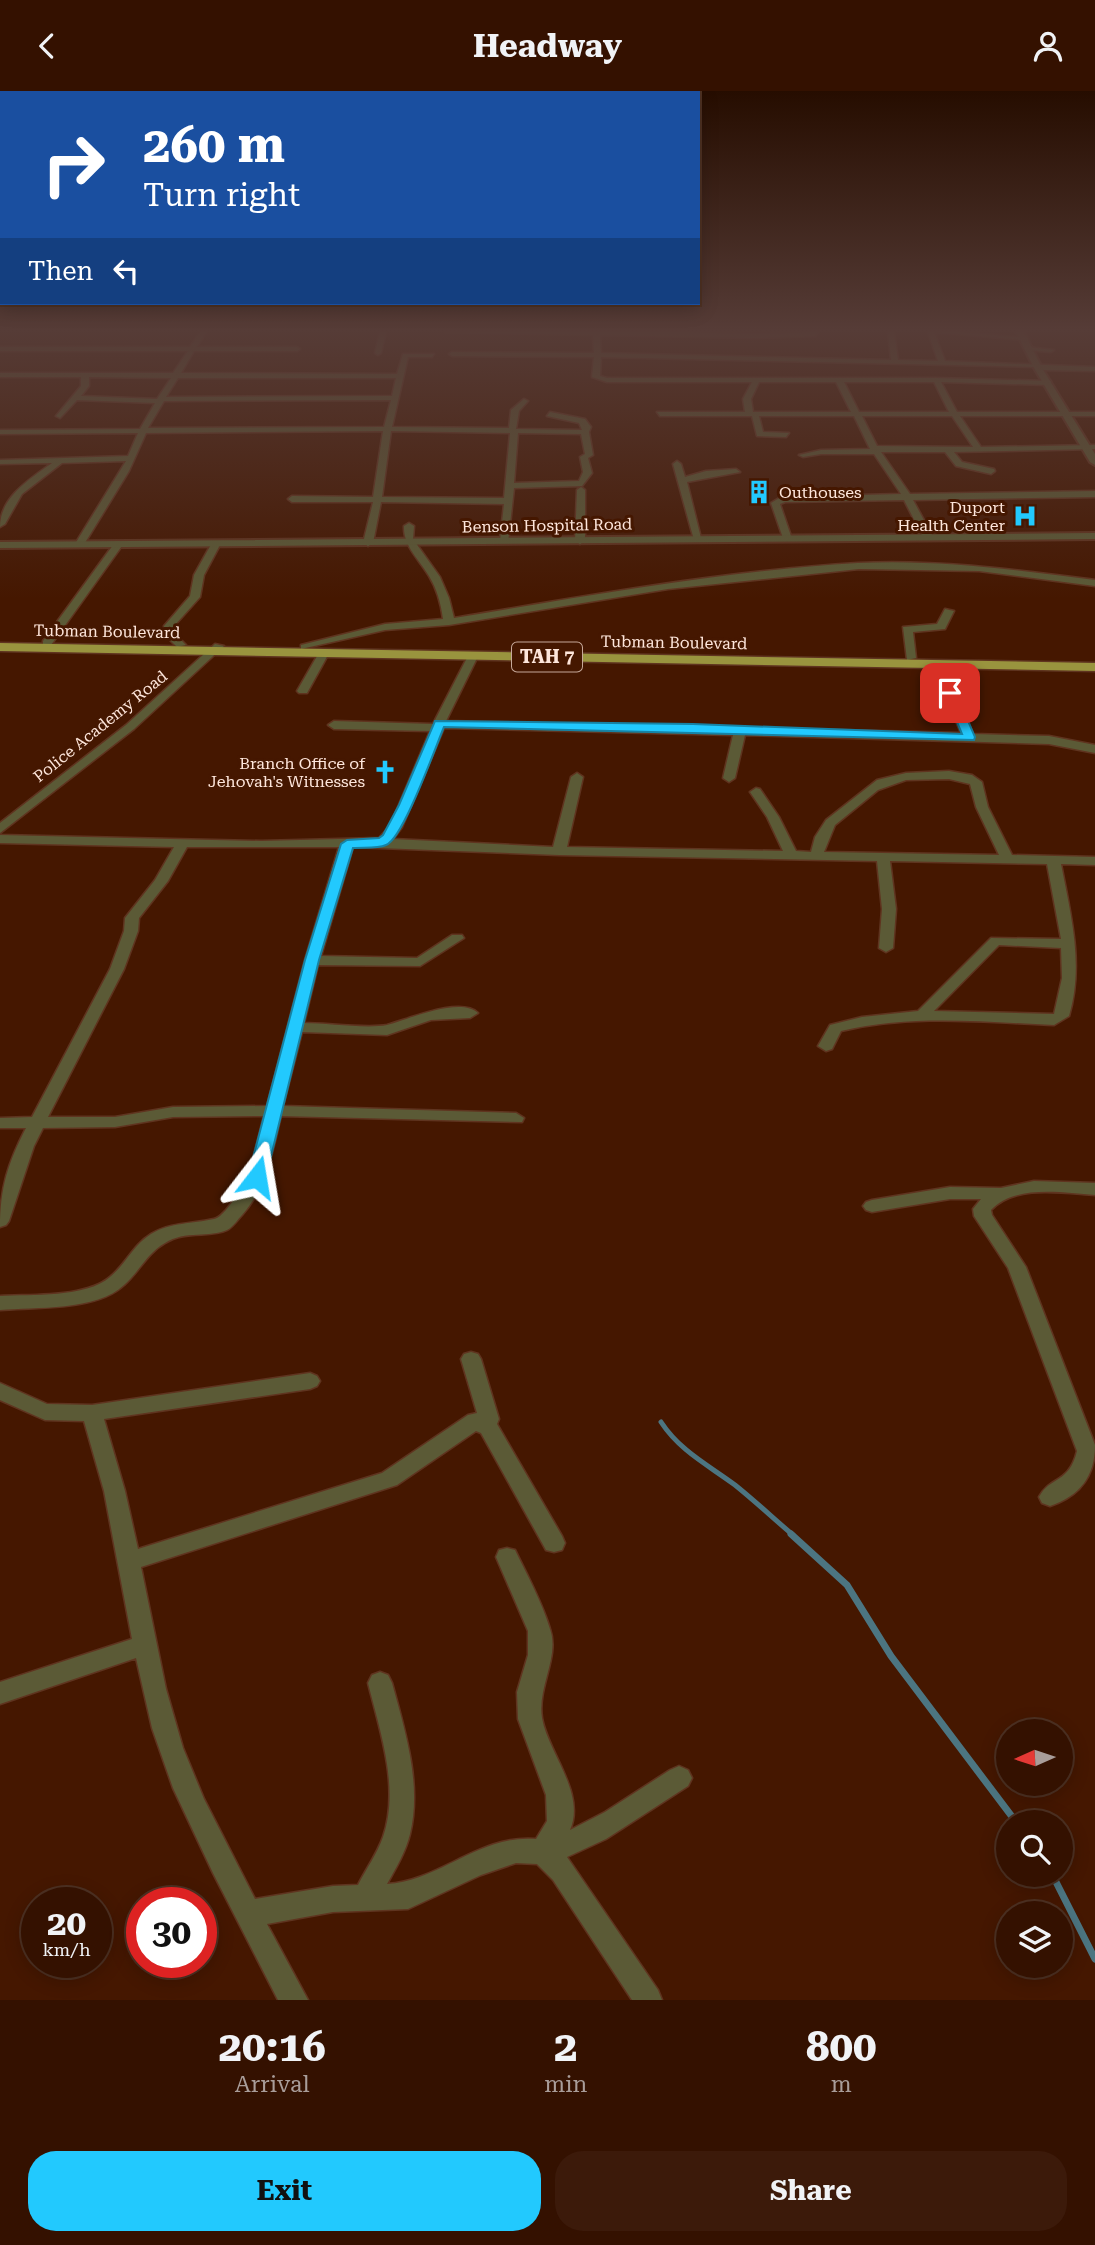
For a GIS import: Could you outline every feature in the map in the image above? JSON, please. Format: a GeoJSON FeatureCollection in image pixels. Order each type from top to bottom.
{"type":"FeatureCollection","features":[{"type":"Feature","properties":{"kind":"highway","name":"Tubman Boulevard"},"geometry":{"type":"LineString","coordinates":[[0,644],[911,658],[1095,664]]}},
{"type":"Feature","properties":{"kind":"highway","name":"Tubman Boulevard"},"geometry":{"type":"LineString","coordinates":[[0,644],[473,656],[1095,664]]}},
{"type":"Feature","properties":{"kind":"street"},"geometry":{"type":"LineString","coordinates":[[80,544],[131,458],[148,421]]}},
{"type":"Feature","properties":{"kind":"street"},"geometry":{"type":"LineString","coordinates":[[368,543],[383,449],[391,421]]}},
{"type":"Feature","properties":{"kind":"street"},"geometry":{"type":"LineString","coordinates":[[505,541],[514,431],[512,421]]}},
{"type":"Feature","properties":{"kind":"street"},"geometry":{"type":"LineString","coordinates":[[510,486],[582,483],[588,473],[584,457],[589,456],[585,432],[587,427],[582,421]]}},
{"type":"Feature","properties":{"kind":"street"},"geometry":{"type":"LineString","coordinates":[[755,421],[760,434],[786,435]]}},
{"type":"Feature","properties":{"kind":"street"},"geometry":{"type":"LineString","coordinates":[[860,421],[875,450],[906,495],[928,537]]}},
{"type":"Feature","properties":{"kind":"street"},"geometry":{"type":"LineString","coordinates":[[959,421],[979,450]]}},
{"type":"Feature","properties":{"kind":"street"},"geometry":{"type":"LineString","coordinates":[[1071,421],[1090,447],[1094,460]]}},
{"type":"Feature","properties":{"kind":"street"},"geometry":{"type":"LineString","coordinates":[[0,432],[389,429],[585,432]]}},
{"type":"Feature","properties":{"kind":"street"},"geometry":{"type":"LineString","coordinates":[[803,456],[821,452],[875,450],[1090,447]]}},
{"type":"Feature","properties":{"kind":"street"},"geometry":{"type":"LineString","coordinates":[[947,449],[959,464],[991,471]]}},
{"type":"Feature","properties":{"kind":"street"},"geometry":{"type":"LineString","coordinates":[[0,462],[131,458]]}},
{"type":"Feature","properties":{"kind":"street"},"geometry":{"type":"LineString","coordinates":[[0,524],[5,504],[58,461]]}},
{"type":"Feature","properties":{"kind":"street"},"geometry":{"type":"LineString","coordinates":[[677,464],[699,540]]}},
{"type":"Feature","properties":{"kind":"street"},"geometry":{"type":"LineString","coordinates":[[681,481],[706,474],[736,473]]}},
{"type":"Feature","properties":{"kind":"street"},"geometry":{"type":"LineString","coordinates":[[580,541],[581,490]]}},
{"type":"Feature","properties":{"kind":"street"},"geometry":{"type":"LineString","coordinates":[[787,539],[775,503],[779,500],[906,495],[1095,493]]}},
{"type":"Feature","properties":{"kind":"street"},"geometry":{"type":"LineString","coordinates":[[292,499],[509,501]]}},
{"type":"Feature","properties":{"kind":"street"},"geometry":{"type":"LineString","coordinates":[[409,526],[407,535],[411,543],[434,573],[445,595],[449,622]]}},
{"type":"Feature","properties":{"kind":"street","name":"Benson Hospital Road"},"geometry":{"type":"LineString","coordinates":[[0,545],[1095,536]]}},
{"type":"Feature","properties":{"kind":"street"},"geometry":{"type":"LineString","coordinates":[[47,643],[119,543]]}},
{"type":"Feature","properties":{"kind":"street"},"geometry":{"type":"LineString","coordinates":[[181,645],[169,634],[169,626],[195,597],[199,575],[216,543]]}},
{"type":"Feature","properties":{"kind":"street"},"geometry":{"type":"LineString","coordinates":[[304,647],[365,630],[449,622],[470,616],[625,595],[668,586],[859,566],[979,568],[1095,583]]}},
{"type":"Feature","properties":{"kind":"street"},"geometry":{"type":"LineString","coordinates":[[911,658],[907,629],[941,627],[949,611]]}},
{"type":"Feature","properties":{"kind":"street","name":"Police Academy Road"},"geometry":{"type":"LineString","coordinates":[[0,829],[130,727],[216,648]]}},
{"type":"Feature","properties":{"kind":"street"},"geometry":{"type":"LineString","coordinates":[[303,691],[324,653]]}},
{"type":"Feature","properties":{"kind":"street"},"geometry":{"type":"LineString","coordinates":[[383,842],[396,827],[438,726],[473,656]]}},
{"type":"Feature","properties":{"kind":"street"},"geometry":{"type":"LineString","coordinates":[[948,663],[950,693],[970,737]]}},
{"type":"Feature","properties":{"kind":"street"},"geometry":{"type":"LineString","coordinates":[[334,725],[970,737],[1049,740],[1095,749]]}},
{"type":"Feature","properties":{"kind":"street"},"geometry":{"type":"LineString","coordinates":[[729,778],[740,731]]}},
{"type":"Feature","properties":{"kind":"street"},"geometry":{"type":"LineString","coordinates":[[817,855],[818,843],[827,823],[874,787],[902,777],[943,775],[966,776],[976,782],[982,807],[1007,859]]}},
{"type":"Feature","properties":{"kind":"street"},"geometry":{"type":"LineString","coordinates":[[559,851],[577,777]]}},
{"type":"Feature","properties":{"kind":"street"},"geometry":{"type":"LineString","coordinates":[[756,792],[773,817],[791,855]]}},
{"type":"Feature","properties":{"kind":"street"},"geometry":{"type":"LineString","coordinates":[[0,839],[183,843],[383,842],[559,851],[1095,860]]}},
{"type":"Feature","properties":{"kind":"street"},"geometry":{"type":"LineString","coordinates":[[0,1221],[25,1146],[117,968],[131,931],[132,918],[161,881],[183,843]]}},
{"type":"Feature","properties":{"kind":"street"},"geometry":{"type":"LineString","coordinates":[[0,1303],[84,1295],[110,1287],[122,1278],[140,1253],[170,1230],[222,1225],[247,1198],[257,1177],[312,960],[347,844]]}},
{"type":"Feature","properties":{"kind":"street"},"geometry":{"type":"LineString","coordinates":[[883,856],[889,909],[886,948]]}},
{"type":"Feature","properties":{"kind":"street"},"geometry":{"type":"LineString","coordinates":[[826,1046],[835,1028],[877,1019],[921,1017],[1054,1020],[1061,1016],[1070,983],[1068,944],[1053,860]]}},
{"type":"Feature","properties":{"kind":"street"},"geometry":{"type":"LineString","coordinates":[[312,960],[419,962],[457,938]]}},
{"type":"Feature","properties":{"kind":"street"},"geometry":{"type":"LineString","coordinates":[[921,1017],[986,947],[996,941],[1068,944]]}},
{"type":"Feature","properties":{"kind":"street"},"geometry":{"type":"LineString","coordinates":[[295,1027],[387,1030],[429,1015],[470,1013]]}},
{"type":"Feature","properties":{"kind":"street"},"geometry":{"type":"LineString","coordinates":[[0,1122],[115,1122],[173,1112],[274,1111],[516,1118]]}},
{"type":"Feature","properties":{"kind":"street"},"geometry":{"type":"LineString","coordinates":[[873,1206],[950,1192],[1095,1189]]}},
{"type":"Feature","properties":{"kind":"street"},"geometry":{"type":"LineString","coordinates":[[999,1193],[985,1203],[983,1216],[1017,1267],[1087,1451],[1085,1465],[1076,1481],[1050,1497]]}},
{"type":"Feature","properties":{"kind":"street"},"geometry":{"type":"LineString","coordinates":[[129,1561],[389,1479],[475,1421],[489,1419],[471,1359]]}},
{"type":"Feature","properties":{"kind":"street"},"geometry":{"type":"LineString","coordinates":[[0,1391],[45,1412],[92,1413],[310,1381]]}},
{"type":"Feature","properties":{"kind":"street"},"geometry":{"type":"LineString","coordinates":[[92,1413],[102,1443],[129,1561],[144,1645],[175,1762],[197,1815],[270,1960],[294,2000]]}},
{"type":"Feature","properties":{"kind":"street"},"geometry":{"type":"LineString","coordinates":[[475,1421],[488,1427],[554,1543]]}},
{"type":"Feature","properties":{"kind":"street"},"geometry":{"type":"LineString","coordinates":[[507,1557],[540,1631],[540,1655],[529,1692],[530,1719],[559,1795],[560,1823],[543,1852]]}},
{"type":"Feature","properties":{"kind":"street"},"geometry":{"type":"LineString","coordinates":[[0,1693],[144,1645]]}},
{"type":"Feature","properties":{"kind":"street"},"geometry":{"type":"LineString","coordinates":[[365,1898],[397,1835],[401,1792],[397,1755],[380,1683]]}},
{"type":"Feature","properties":{"kind":"street"},"geometry":{"type":"LineString","coordinates":[[248,1914],[333,1899],[408,1896],[477,1863],[516,1850],[543,1852],[566,1847],[593,1834],[678,1778]]}},
{"type":"Feature","properties":{"kind":"street"},"geometry":{"type":"LineString","coordinates":[[543,1852],[562,1871],[648,2000]]}},
{"type":"Feature","properties":{"kind":"waterway"},"geometry":{"type":"LineString","coordinates":[[661,1422],[686,1449],[735,1485],[793,1535]]}},
{"type":"Feature","properties":{"kind":"waterway"},"geometry":{"type":"LineString","coordinates":[[791,1534],[847,1585],[891,1656],[1007,1810]]}},
{"type":"Feature","properties":{"kind":"waterway"},"geometry":{"type":"LineString","coordinates":[[1059,1887],[1095,1959]]}},
{"type":"Feature","properties":{"kind":"place","name":"Outhouses"},"geometry":{"type":"Point","coordinates":[759,492]}},
{"type":"Feature","properties":{"kind":"place","name":"Duport Health Center"},"geometry":{"type":"Point","coordinates":[1025,516]}},
{"type":"Feature","properties":{"kind":"place","name":"Branch Office of Jehovah's Witnesses"},"geometry":{"type":"Point","coordinates":[385,772]}},
{"type":"Feature","properties":{"kind":"route"},"geometry":{"type":"LineString","coordinates":[[257,1177],[312,960],[347,844],[383,842],[389,837],[406,805],[439,724],[693,728],[970,737],[950,693]]}}]}
